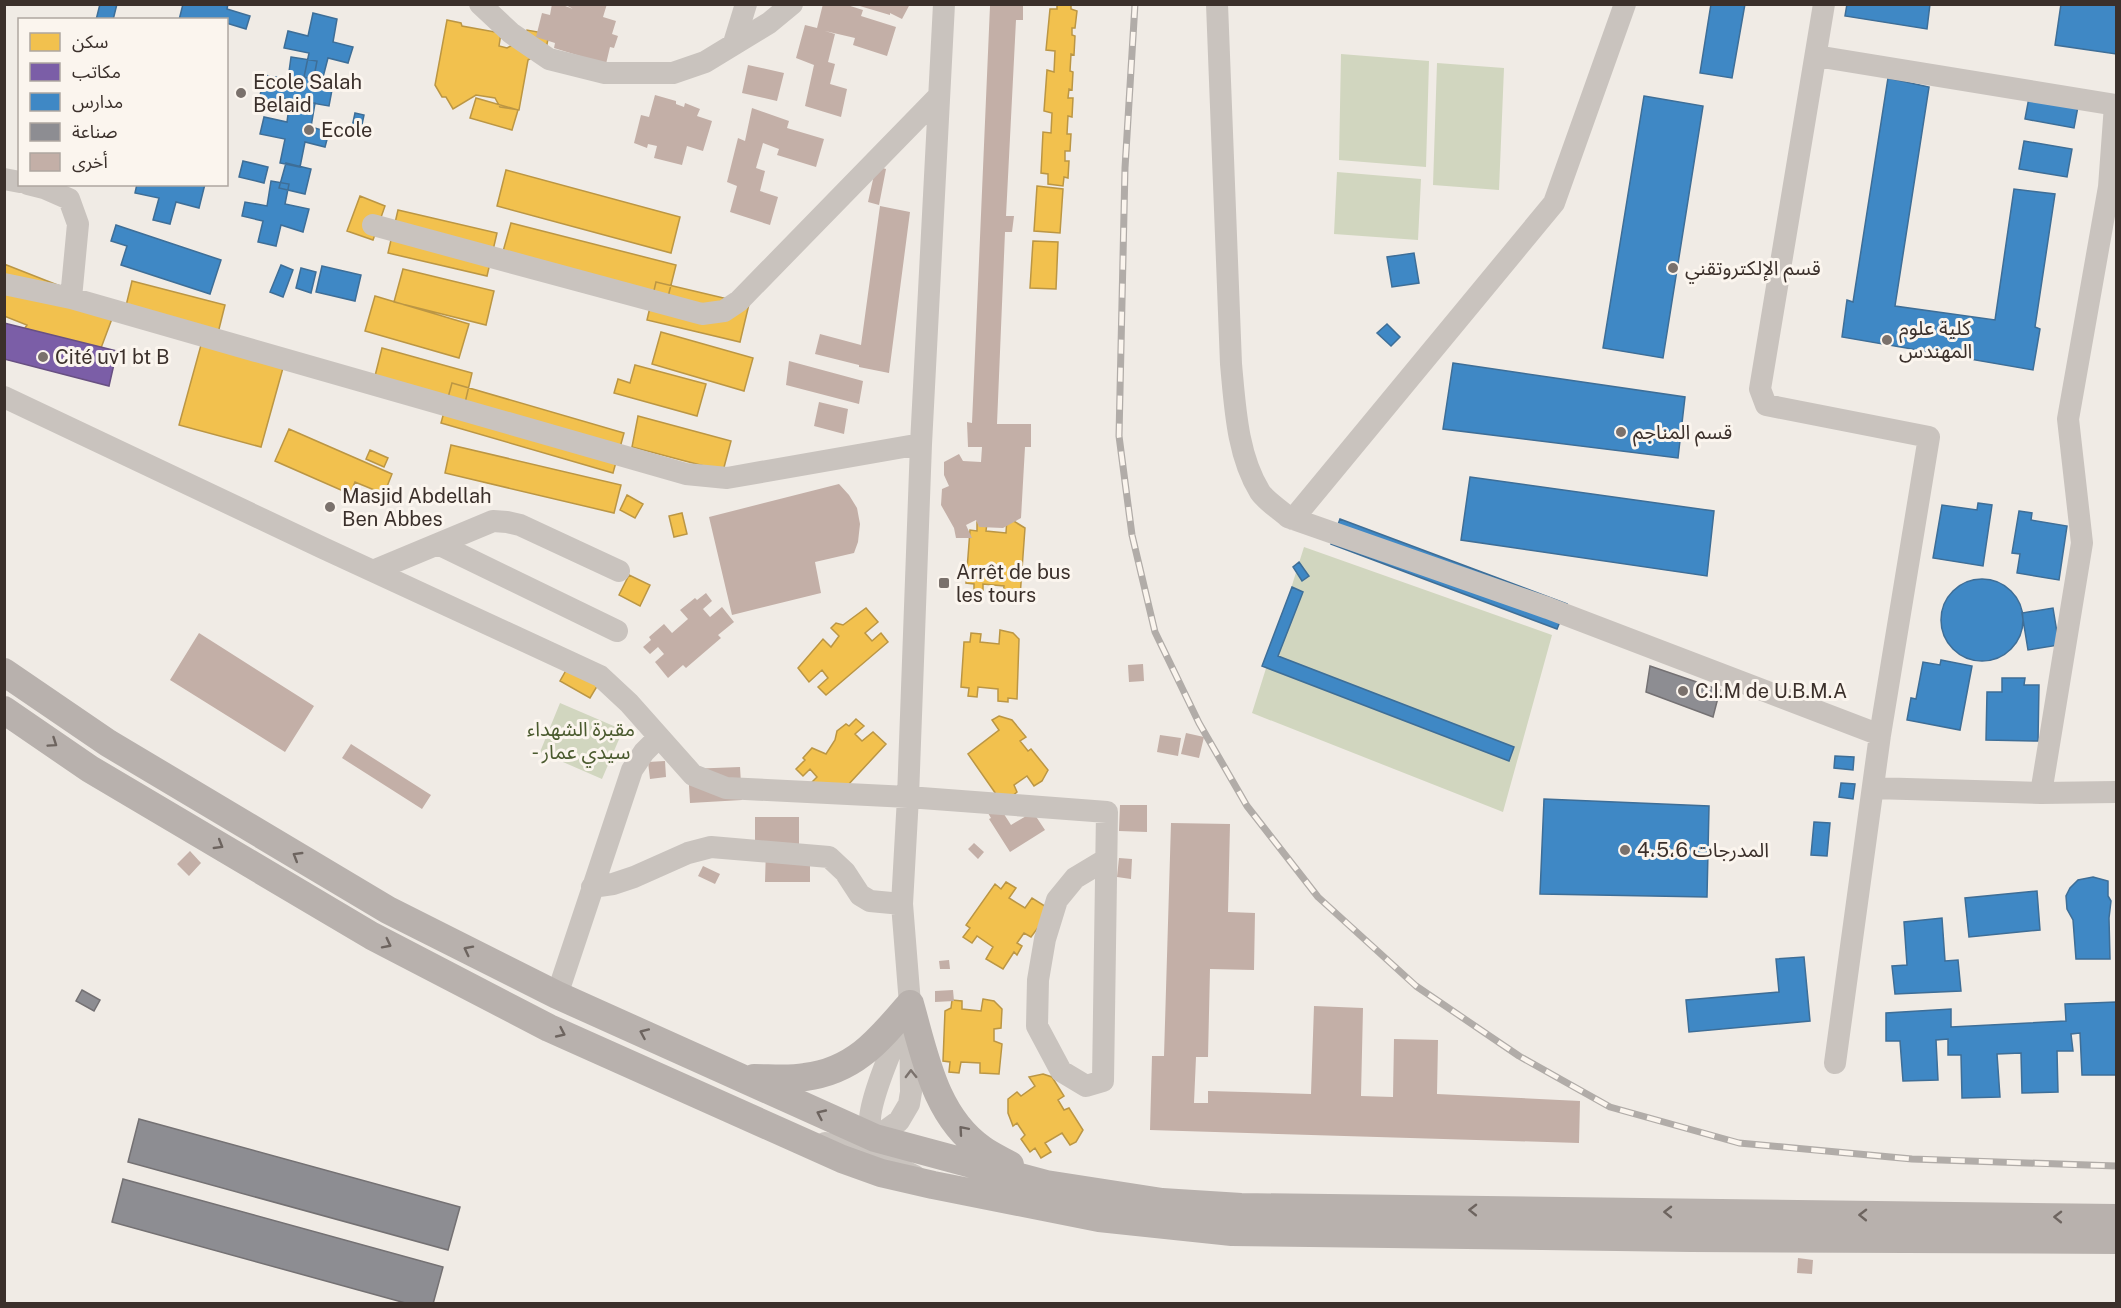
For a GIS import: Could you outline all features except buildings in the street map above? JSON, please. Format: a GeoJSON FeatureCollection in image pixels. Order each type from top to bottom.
{"type":"FeatureCollection","features":[{"type":"Feature","properties":{"kind":"main road"},"geometry":{"type":"LineString","coordinates":[[4,672],[108,743],[378,904],[557,995],[875,1138],[1046,1185],[1162,1202],[1241,1207],[2116,1218]]}},
{"type":"Feature","properties":{"kind":"main road"},"geometry":{"type":"LineString","coordinates":[[4,711],[90,769],[372,936],[549,1028],[861,1166],[933,1185],[1099,1218],[1232,1232],[1691,1238],[2116,1240]]}},
{"type":"Feature","properties":{"kind":"main road"},"geometry":{"type":"LineString","coordinates":[[744,1078],[805,1078],[839,1068],[855,1060],[876,1044],[910,1004]]}},
{"type":"Feature","properties":{"kind":"main road"},"geometry":{"type":"LineString","coordinates":[[910,1004],[933,1083],[946,1110],[963,1133],[982,1150],[1046,1185]]}},
{"type":"Feature","properties":{"kind":"street"},"geometry":{"type":"LineString","coordinates":[[480,4],[511,33],[549,59],[605,73],[673,73],[705,62],[792,4]]}},
{"type":"Feature","properties":{"kind":"street"},"geometry":{"type":"LineString","coordinates":[[734,43],[746,4]]}},
{"type":"Feature","properties":{"kind":"street"},"geometry":{"type":"LineString","coordinates":[[794,1137],[853,1149],[863,1147],[899,1121],[909,1104],[911,1092],[910,1004],[902,904],[921,444],[944,4]]}},
{"type":"Feature","properties":{"kind":"street"},"geometry":{"type":"LineString","coordinates":[[1217,4],[1231,364],[1236,417],[1245,460],[1261,493],[1293,519],[1548,608],[1880,735]]}},
{"type":"Feature","properties":{"kind":"street"},"geometry":{"type":"LineString","coordinates":[[1293,519],[1554,203],[1625,4]]}},
{"type":"Feature","properties":{"kind":"street"},"geometry":{"type":"LineString","coordinates":[[1824,4],[1760,389],[1766,405],[1929,437],[1880,735],[1835,1063]]}},
{"type":"Feature","properties":{"kind":"street"},"geometry":{"type":"LineString","coordinates":[[1816,56],[2116,105],[2109,187],[2068,419],[2082,543],[2041,794]]}},
{"type":"Feature","properties":{"kind":"street"},"geometry":{"type":"LineString","coordinates":[[373,225],[702,314],[724,311],[740,301],[938,97]]}},
{"type":"Feature","properties":{"kind":"street"},"geometry":{"type":"LineString","coordinates":[[36,186],[69,199],[78,224],[71,298]]}},
{"type":"Feature","properties":{"kind":"street"},"geometry":{"type":"LineString","coordinates":[[4,284],[71,298],[686,474],[727,478],[921,444]]}},
{"type":"Feature","properties":{"kind":"street"},"geometry":{"type":"LineString","coordinates":[[4,397],[600,676],[629,703],[693,775],[726,788],[908,797],[1107,812],[1103,1081],[1086,1086],[1061,1071],[1037,1026],[1038,980],[1045,939],[1057,900],[1075,878],[1105,860]]}},
{"type":"Feature","properties":{"kind":"street"},"geometry":{"type":"LineString","coordinates":[[373,571],[493,521],[520,525],[619,571]]}},
{"type":"Feature","properties":{"kind":"street"},"geometry":{"type":"LineString","coordinates":[[438,544],[617,631]]}},
{"type":"Feature","properties":{"kind":"street"},"geometry":{"type":"LineString","coordinates":[[557,995],[632,770],[644,752],[659,737]]}},
{"type":"Feature","properties":{"kind":"street"},"geometry":{"type":"LineString","coordinates":[[1873,788],[2041,794],[2116,792]]}},
{"type":"Feature","properties":{"kind":"street"},"geometry":{"type":"LineString","coordinates":[[592,887],[613,884],[634,877],[688,853],[711,847],[828,857],[845,872],[860,895],[870,902],[902,904]]}},
{"type":"Feature","properties":{"kind":"street"},"geometry":{"type":"LineString","coordinates":[[910,1004],[874,1101],[870,1123],[875,1138],[889,1161],[933,1185]]}},
{"type":"Feature","properties":{"kind":"green space"},"geometry":{"type":"Polygon","coordinates":[[[1341,54],[1429,61],[1426,167],[1339,160],[1341,54]]]}},
{"type":"Feature","properties":{"kind":"green space"},"geometry":{"type":"Polygon","coordinates":[[[1437,63],[1504,68],[1499,190],[1433,185],[1437,63]]]}},
{"type":"Feature","properties":{"kind":"green space"},"geometry":{"type":"Polygon","coordinates":[[[1337,172],[1421,179],[1418,240],[1334,234],[1337,172]]]}},
{"type":"Feature","properties":{"kind":"green space"},"geometry":{"type":"Polygon","coordinates":[[[1304,547],[1552,635],[1503,812],[1252,713],[1304,547]]]}},
{"type":"Feature","properties":{"kind":"green space","name":"مقبرة الشهداء - سيدي عمار"},"geometry":{"type":"Polygon","coordinates":[[[560,703],[623,730],[602,779],[540,752],[560,703]]]}},
{"type":"Feature","properties":{"kind":"railway"},"geometry":{"type":"LineString","coordinates":[[1135,4],[1125,168],[1119,436],[1132,535],[1155,632],[1199,723],[1247,806],[1318,897],[1416,986],[1519,1056],[1610,1107],[1739,1143],[1912,1159],[2116,1166]]}},
{"type":"Feature","properties":{"kind":"place","name":"Ecole Salah Belaid"},"geometry":{"type":"Point","coordinates":[241,93]}},
{"type":"Feature","properties":{"kind":"place","name":"Ecole"},"geometry":{"type":"Point","coordinates":[309,130]}},
{"type":"Feature","properties":{"kind":"place","name":"قسم الإلكتروتقني"},"geometry":{"type":"Point","coordinates":[1673,268]}},
{"type":"Feature","properties":{"kind":"place","name":"كلية علوم المهندس"},"geometry":{"type":"Point","coordinates":[1887,340]}},
{"type":"Feature","properties":{"kind":"place","name":"Cité uv1 bt B"},"geometry":{"type":"Point","coordinates":[43,357]}},
{"type":"Feature","properties":{"kind":"place","name":"قسم المناجم"},"geometry":{"type":"Point","coordinates":[1621,432]}},
{"type":"Feature","properties":{"kind":"place","name":"Masjid Abdellah Ben Abbes"},"geometry":{"type":"Point","coordinates":[330,507]}},
{"type":"Feature","properties":{"kind":"place","name":"Arrêt de bus les tours"},"geometry":{"type":"Point","coordinates":[944,583]}},
{"type":"Feature","properties":{"kind":"place","name":"C.I.M de U.B.M.A"},"geometry":{"type":"Point","coordinates":[1683,691]}},
{"type":"Feature","properties":{"kind":"place","name":"المدرجات 4،5،6"},"geometry":{"type":"Point","coordinates":[1625,850]}}]}
